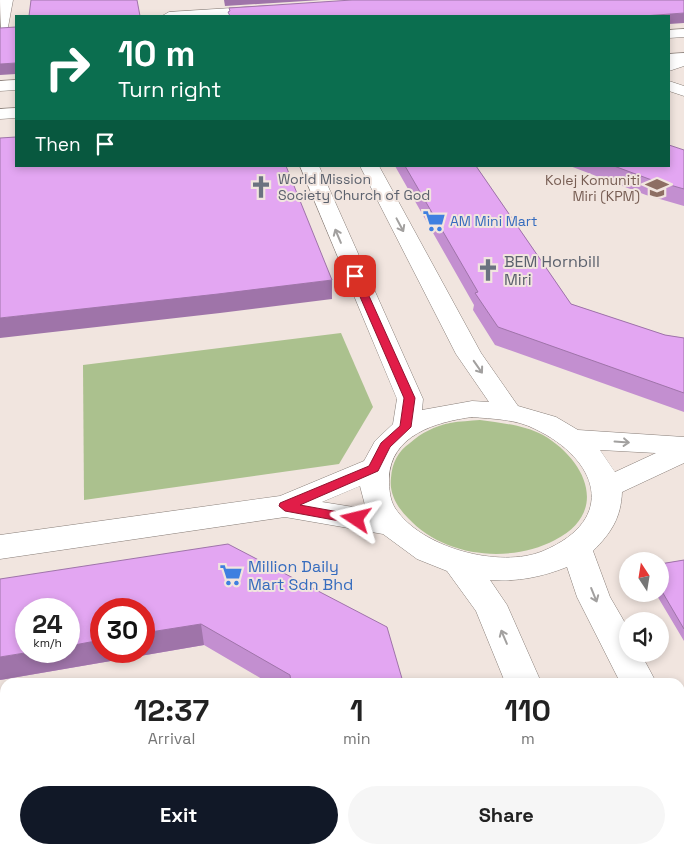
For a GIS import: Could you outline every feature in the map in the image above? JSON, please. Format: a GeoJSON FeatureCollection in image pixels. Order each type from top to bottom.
{"type":"FeatureCollection","features":[{"type":"Feature","properties":{"kind":"street"},"geometry":{"type":"LineString","coordinates":[[6,0],[1,27],[15,26]]}},
{"type":"Feature","properties":{"kind":"street"},"geometry":{"type":"LineString","coordinates":[[181,0],[185,15]]}},
{"type":"Feature","properties":{"kind":"street"},"geometry":{"type":"LineString","coordinates":[[199,15],[284,9]]}},
{"type":"Feature","properties":{"kind":"street"},"geometry":{"type":"LineString","coordinates":[[670,34],[684,33]]}},
{"type":"Feature","properties":{"kind":"street"},"geometry":{"type":"LineString","coordinates":[[670,59],[684,59]]}},
{"type":"Feature","properties":{"kind":"street"},"geometry":{"type":"LineString","coordinates":[[670,66],[684,59]]}},
{"type":"Feature","properties":{"kind":"street"},"geometry":{"type":"LineString","coordinates":[[0,86],[15,84]]}},
{"type":"Feature","properties":{"kind":"street"},"geometry":{"type":"LineString","coordinates":[[0,114],[15,113]]}},
{"type":"Feature","properties":{"kind":"street"},"geometry":{"type":"LineString","coordinates":[[309,167],[371,313],[410,398],[406,427]]}},
{"type":"Feature","properties":{"kind":"street"},"geometry":{"type":"LineString","coordinates":[[370,167],[469,354],[509,412]]}},
{"type":"Feature","properties":{"kind":"street"},"geometry":{"type":"LineString","coordinates":[[472,409],[509,412],[544,422],[573,439],[595,461],[607,487],[607,509],[597,531],[577,549],[544,564],[503,569],[459,564],[421,548],[392,526],[379,507],[373,487],[374,468],[385,445],[406,427],[436,414],[472,409]]}},
{"type":"Feature","properties":{"kind":"street"},"geometry":{"type":"LineString","coordinates":[[573,439],[684,446]]}},
{"type":"Feature","properties":{"kind":"street"},"geometry":{"type":"LineString","coordinates":[[607,487],[684,452]]}},
{"type":"Feature","properties":{"kind":"street"},"geometry":{"type":"LineString","coordinates":[[0,547],[285,506],[374,468]]}},
{"type":"Feature","properties":{"kind":"street"},"geometry":{"type":"LineString","coordinates":[[285,506],[392,526]]}},
{"type":"Feature","properties":{"kind":"street"},"geometry":{"type":"LineString","coordinates":[[577,549],[594,597],[636,678]]}},
{"type":"Feature","properties":{"kind":"street"},"geometry":{"type":"LineString","coordinates":[[459,564],[490,605],[521,678]]}},
{"type":"Feature","properties":{"kind":"green space"},"geometry":{"type":"Polygon","coordinates":[[[341,333],[373,407],[339,464],[84,500],[83,365],[341,333]]]}},
{"type":"Feature","properties":{"kind":"green space"},"geometry":{"type":"Polygon","coordinates":[[[480,420],[512,425],[536,432],[558,446],[571,458],[586,486],[587,501],[582,515],[572,528],[555,540],[537,548],[498,554],[478,553],[440,541],[423,531],[404,514],[397,504],[391,489],[394,462],[402,450],[419,436],[444,424],[480,420]]]}},
{"type":"Feature","properties":{"kind":"building"},"geometry":{"type":"Polygon","coordinates":[[[31,0],[137,0],[140,15],[29,15],[31,0]]]}},
{"type":"Feature","properties":{"kind":"building"},"geometry":{"type":"Polygon","coordinates":[[[352,0],[684,0],[684,13],[657,15],[230,15],[229,8],[352,0]]]}},
{"type":"Feature","properties":{"kind":"building"},"geometry":{"type":"Polygon","coordinates":[[[15,27],[15,63],[0,64],[0,28],[15,27]]]}},
{"type":"Feature","properties":{"kind":"building"},"geometry":{"type":"Polygon","coordinates":[[[15,137],[15,167],[286,167],[332,280],[0,318],[0,138],[15,137]]]}},
{"type":"Feature","properties":{"kind":"building"},"geometry":{"type":"Polygon","coordinates":[[[670,145],[684,150],[684,189],[617,167],[670,167],[670,145]]]}},
{"type":"Feature","properties":{"kind":"building"},"geometry":{"type":"Polygon","coordinates":[[[406,167],[477,167],[571,304],[665,335],[684,338],[684,393],[498,327],[475,293],[478,292],[406,167]]]}},
{"type":"Feature","properties":{"kind":"building"},"geometry":{"type":"Polygon","coordinates":[[[228,544],[387,627],[402,678],[290,678],[290,675],[201,624],[155,631],[155,598],[90,598],[90,642],[80,644],[80,598],[15,598],[15,655],[0,657],[0,579],[228,544]]]}},
{"type":"Feature","properties":{"kind":"building"},"geometry":{"type":"Polygon","coordinates":[[[684,560],[684,629],[668,602],[669,562],[684,560]]]}},
{"type":"Feature","properties":{"kind":"place","name":"World Mission Society Church of God"},"geometry":{"type":"Point","coordinates":[261,187]}},
{"type":"Feature","properties":{"kind":"place","name":"Kolej Komuniti Miri (KPM)"},"geometry":{"type":"Point","coordinates":[657,188]}},
{"type":"Feature","properties":{"kind":"place","name":"AM Mini Mart"},"geometry":{"type":"Point","coordinates":[434,221]}},
{"type":"Feature","properties":{"kind":"place","name":"BEM Hornbill Miri"},"geometry":{"type":"Point","coordinates":[488,270]}},
{"type":"Feature","properties":{"kind":"place","name":"Million Daily Mart Sdn Bhd"},"geometry":{"type":"Point","coordinates":[231,575]}},
{"type":"Feature","properties":{"kind":"route"},"geometry":{"type":"LineString","coordinates":[[355,276],[410,398],[406,427],[385,445],[374,468],[285,506],[356,519]]}}]}
